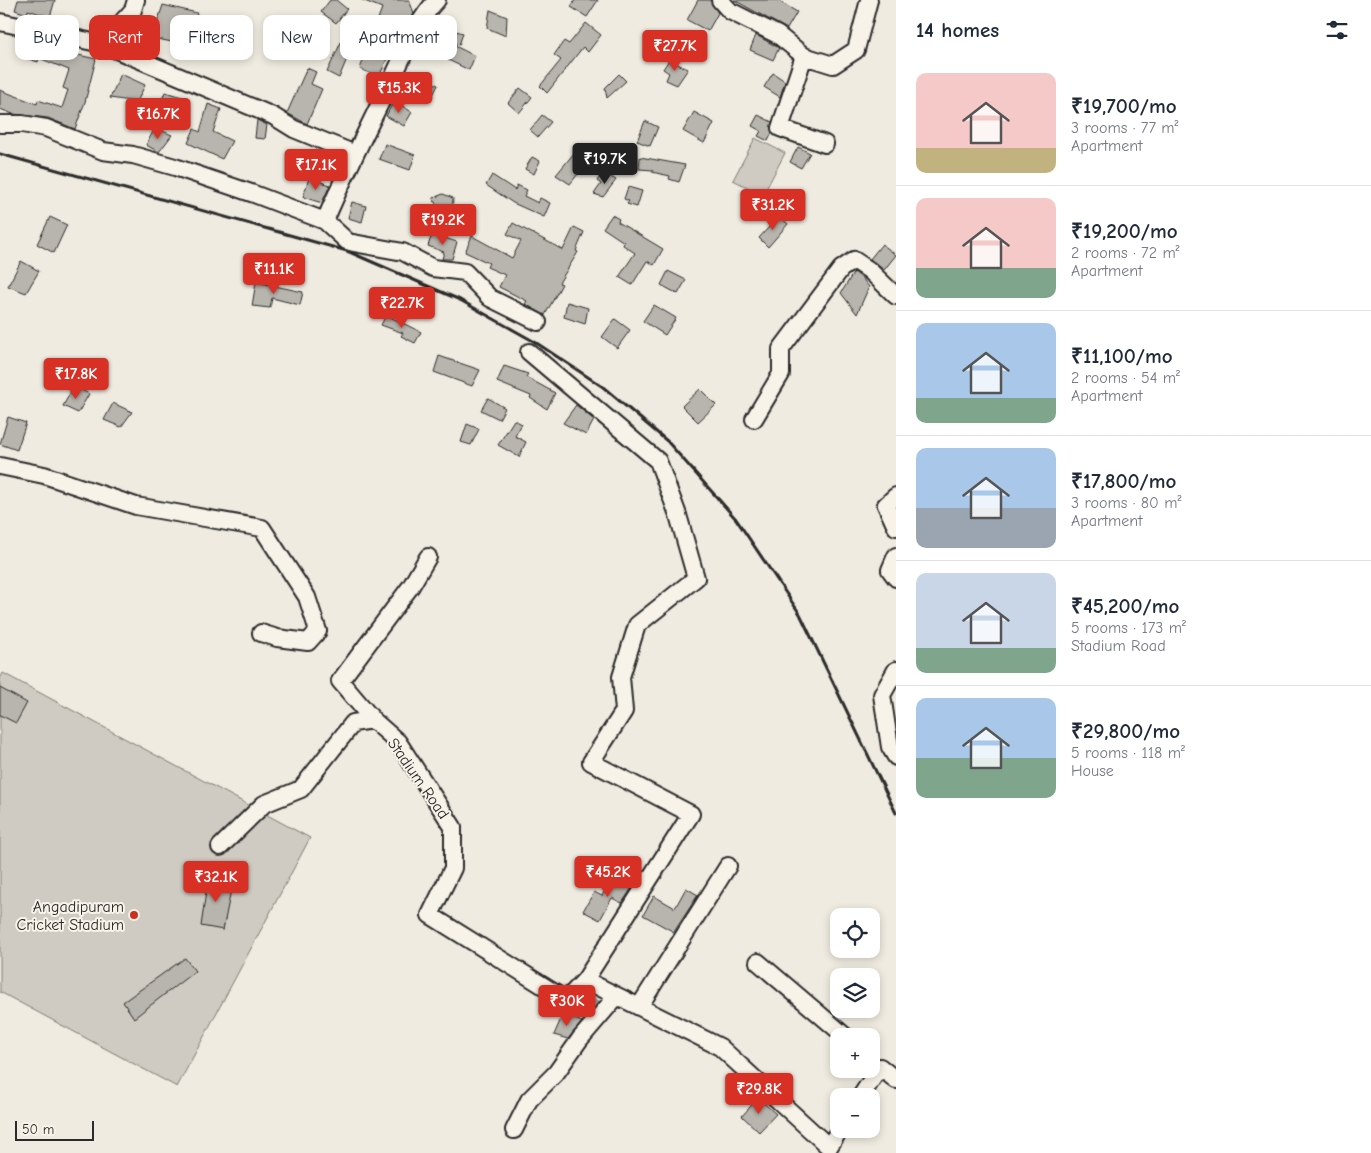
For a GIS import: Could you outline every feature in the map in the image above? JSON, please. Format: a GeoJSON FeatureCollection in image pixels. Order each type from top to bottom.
{"type":"FeatureCollection","features":[{"type":"Feature","properties":{"kind":"street"},"geometry":{"type":"LineString","coordinates":[[128,15],[136,0]]}},
{"type":"Feature","properties":{"kind":"street"},"geometry":{"type":"LineString","coordinates":[[325,221],[355,154],[412,40],[430,8],[437,0]]}},
{"type":"Feature","properties":{"kind":"street"},"geometry":{"type":"LineString","coordinates":[[720,0],[730,10],[778,35],[804,56],[833,66],[856,50],[869,0]]}},
{"type":"Feature","properties":{"kind":"street"},"geometry":{"type":"LineString","coordinates":[[0,22],[89,41]]}},
{"type":"Feature","properties":{"kind":"street"},"geometry":{"type":"LineString","coordinates":[[804,56],[780,128],[825,144]]}},
{"type":"Feature","properties":{"kind":"street"},"geometry":{"type":"LineString","coordinates":[[140,60],[264,112],[294,129],[355,154]]}},
{"type":"Feature","properties":{"kind":"street"},"geometry":{"type":"LineString","coordinates":[[0,124],[22,124],[46,128],[103,151],[133,155],[175,167],[325,221],[348,242],[403,252],[433,268],[465,272],[490,298],[538,322]]}},
{"type":"Feature","properties":{"kind":"street"},"geometry":{"type":"LineString","coordinates":[[754,419],[781,374],[781,349],[841,269],[854,260],[869,270],[896,296]]}},
{"type":"Feature","properties":{"kind":"street"},"geometry":{"type":"LineString","coordinates":[[529,352],[658,461],[678,516],[696,578],[637,626],[621,677],[624,711],[591,762],[691,814],[585,980],[720,1047],[829,1147],[834,1138]]}},
{"type":"Feature","properties":{"kind":"street"},"geometry":{"type":"LineString","coordinates":[[0,466],[44,475],[136,506],[262,528],[307,597],[318,631],[308,642],[277,638],[261,633]]}},
{"type":"Feature","properties":{"kind":"street"},"geometry":{"type":"LineString","coordinates":[[896,496],[886,505],[896,527]]}},
{"type":"Feature","properties":{"kind":"street"},"geometry":{"type":"LineString","coordinates":[[896,556],[890,570],[896,578]]}},
{"type":"Feature","properties":{"kind":"street"},"geometry":{"type":"LineString","coordinates":[[373,720],[340,681],[411,586],[428,557]]}},
{"type":"Feature","properties":{"kind":"street"},"geometry":{"type":"LineString","coordinates":[[896,670],[882,695],[890,747],[896,757]]}},
{"type":"Feature","properties":{"kind":"street"},"geometry":{"type":"LineString","coordinates":[[220,847],[264,804],[301,789],[353,723],[373,720]]}},
{"type":"Feature","properties":{"kind":"street","name":"Stadium Road"},"geometry":{"type":"LineString","coordinates":[[373,720],[398,742],[453,827],[453,868],[430,916],[566,1000],[585,980]]}},
{"type":"Feature","properties":{"kind":"street"},"geometry":{"type":"LineString","coordinates":[[639,1006],[728,866]]}},
{"type":"Feature","properties":{"kind":"street"},"geometry":{"type":"LineString","coordinates":[[758,962],[836,1028]]}},
{"type":"Feature","properties":{"kind":"street"},"geometry":{"type":"LineString","coordinates":[[514,1130],[529,1100],[556,1073],[580,1038],[616,997]]}},
{"type":"Feature","properties":{"kind":"street"},"geometry":{"type":"LineString","coordinates":[[880,1066],[896,1080]]}},
{"type":"Feature","properties":{"kind":"shaded area"},"geometry":{"type":"Polygon","coordinates":[[[755,138],[785,153],[763,195],[733,180],[755,138]]]}},
{"type":"Feature","properties":{"kind":"shaded area","name":"Angadipuram Cricket Stadium"},"geometry":{"type":"Polygon","coordinates":[[[3,673],[310,838],[177,1087],[0,992],[0,679],[3,673]]]}},
{"type":"Feature","properties":{"kind":"shaded area"},"geometry":{"type":"Polygon","coordinates":[[[584,991],[604,1005],[593,1021],[572,1008],[584,991]]]}},
{"type":"Feature","properties":{"kind":"building"},"geometry":{"type":"Polygon","coordinates":[[[18,0],[55,0],[51,15],[28,10],[27,14],[15,10],[18,0]]]}},
{"type":"Feature","properties":{"kind":"building"},"geometry":{"type":"Polygon","coordinates":[[[330,0],[336,0],[347,9],[340,15],[336,23],[330,19],[330,15],[325,15],[321,12],[330,0]]]}},
{"type":"Feature","properties":{"kind":"building"},"geometry":{"type":"Polygon","coordinates":[[[362,0],[409,0],[414,13],[413,15],[379,15],[382,8],[362,0]]]}},
{"type":"Feature","properties":{"kind":"building"},"geometry":{"type":"Polygon","coordinates":[[[575,0],[598,0],[587,17],[571,7],[575,0]]]}},
{"type":"Feature","properties":{"kind":"building"},"geometry":{"type":"Polygon","coordinates":[[[698,0],[710,0],[718,13],[708,31],[687,20],[698,0]]]}},
{"type":"Feature","properties":{"kind":"building"},"geometry":{"type":"Polygon","coordinates":[[[734,0],[777,0],[797,12],[787,29],[734,0]]]}},
{"type":"Feature","properties":{"kind":"building"},"geometry":{"type":"Polygon","coordinates":[[[163,5],[197,13],[196,15],[170,15],[170,42],[160,40],[160,15],[163,5]]]}},
{"type":"Feature","properties":{"kind":"building"},"geometry":{"type":"Polygon","coordinates":[[[490,10],[507,17],[506,36],[487,28],[490,10]]]}},
{"type":"Feature","properties":{"kind":"building"},"geometry":{"type":"Polygon","coordinates":[[[586,23],[601,35],[588,52],[583,47],[547,93],[540,86],[561,60],[554,55],[564,41],[569,44],[586,23]]]}},
{"type":"Feature","properties":{"kind":"building"},"geometry":{"type":"Polygon","coordinates":[[[457,31],[463,33],[459,45],[457,44],[457,31]]]}},
{"type":"Feature","properties":{"kind":"building"},"geometry":{"type":"Polygon","coordinates":[[[756,35],[779,48],[773,60],[750,50],[756,35]]]}},
{"type":"Feature","properties":{"kind":"building"},"geometry":{"type":"Polygon","coordinates":[[[340,44],[340,60],[346,60],[339,78],[327,72],[340,44]]]}},
{"type":"Feature","properties":{"kind":"building"},"geometry":{"type":"Polygon","coordinates":[[[457,47],[475,56],[469,70],[448,60],[457,60],[457,47]]]}},
{"type":"Feature","properties":{"kind":"building"},"geometry":{"type":"Polygon","coordinates":[[[79,55],[89,57],[89,60],[96,60],[85,102],[75,129],[48,118],[13,114],[0,109],[0,90],[37,104],[38,100],[62,108],[68,90],[63,88],[69,70],[44,60],[79,60],[79,55]]]}},
{"type":"Feature","properties":{"kind":"building"},"geometry":{"type":"Polygon","coordinates":[[[363,60],[386,60],[379,77],[360,69],[363,60]]]}},
{"type":"Feature","properties":{"kind":"building"},"geometry":{"type":"Polygon","coordinates":[[[669,60],[688,69],[677,85],[666,80],[669,73],[663,69],[669,60]]]}},
{"type":"Feature","properties":{"kind":"building"},"geometry":{"type":"Polygon","coordinates":[[[307,68],[316,72],[311,84],[322,89],[307,124],[287,113],[307,68]]]}},
{"type":"Feature","properties":{"kind":"building"},"geometry":{"type":"Polygon","coordinates":[[[773,73],[785,81],[780,97],[764,87],[773,73]]]}},
{"type":"Feature","properties":{"kind":"building"},"geometry":{"type":"Polygon","coordinates":[[[121,74],[145,85],[137,102],[110,98],[121,74]]]}},
{"type":"Feature","properties":{"kind":"building"},"geometry":{"type":"Polygon","coordinates":[[[413,74],[438,85],[430,101],[406,90],[413,74]]]}},
{"type":"Feature","properties":{"kind":"building"},"geometry":{"type":"Polygon","coordinates":[[[619,74],[626,81],[607,98],[605,88],[619,74]]]}},
{"type":"Feature","properties":{"kind":"building"},"geometry":{"type":"Polygon","coordinates":[[[520,88],[532,97],[519,113],[508,103],[520,88]]]}},
{"type":"Feature","properties":{"kind":"building"},"geometry":{"type":"Polygon","coordinates":[[[165,92],[189,99],[178,116],[159,107],[165,92]]]}},
{"type":"Feature","properties":{"kind":"building"},"geometry":{"type":"Polygon","coordinates":[[[394,101],[412,112],[404,126],[386,116],[394,101]]]}},
{"type":"Feature","properties":{"kind":"building"},"geometry":{"type":"Polygon","coordinates":[[[208,104],[221,109],[213,132],[232,141],[222,159],[188,143],[194,129],[200,132],[208,104]]]}},
{"type":"Feature","properties":{"kind":"building"},"geometry":{"type":"Polygon","coordinates":[[[694,112],[714,123],[704,143],[683,131],[694,112]]]}},
{"type":"Feature","properties":{"kind":"building"},"geometry":{"type":"Polygon","coordinates":[[[542,115],[551,122],[538,137],[530,130],[542,115]]]}},
{"type":"Feature","properties":{"kind":"building"},"geometry":{"type":"Polygon","coordinates":[[[758,115],[772,122],[772,133],[768,141],[758,136],[761,131],[752,126],[758,115]]]}},
{"type":"Feature","properties":{"kind":"building"},"geometry":{"type":"Polygon","coordinates":[[[257,120],[267,125],[265,139],[255,138],[257,120]]]}},
{"type":"Feature","properties":{"kind":"building"},"geometry":{"type":"Polygon","coordinates":[[[645,121],[658,127],[650,146],[637,141],[645,121]]]}},
{"type":"Feature","properties":{"kind":"building"},"geometry":{"type":"Polygon","coordinates":[[[155,128],[172,135],[159,152],[146,145],[155,128]]]}},
{"type":"Feature","properties":{"kind":"building"},"geometry":{"type":"Polygon","coordinates":[[[385,144],[415,155],[410,170],[379,159],[385,144]]]}},
{"type":"Feature","properties":{"kind":"building"},"geometry":{"type":"Polygon","coordinates":[[[579,147],[591,158],[570,184],[556,175],[579,147]]]}},
{"type":"Feature","properties":{"kind":"building"},"geometry":{"type":"Polygon","coordinates":[[[798,147],[810,153],[801,168],[790,162],[798,147]]]}},
{"type":"Feature","properties":{"kind":"building"},"geometry":{"type":"Polygon","coordinates":[[[613,154],[619,169],[607,174],[601,160],[613,154]]]}},
{"type":"Feature","properties":{"kind":"building"},"geometry":{"type":"Polygon","coordinates":[[[532,157],[540,161],[534,174],[525,169],[532,157]]]}},
{"type":"Feature","properties":{"kind":"building"},"geometry":{"type":"Polygon","coordinates":[[[640,157],[685,165],[679,182],[669,179],[670,176],[652,172],[653,170],[639,169],[640,157]]]}},
{"type":"Feature","properties":{"kind":"building"},"geometry":{"type":"Polygon","coordinates":[[[603,172],[616,180],[603,197],[594,194],[601,184],[597,181],[603,172]]]}},
{"type":"Feature","properties":{"kind":"building"},"geometry":{"type":"Polygon","coordinates":[[[492,175],[515,190],[517,185],[527,190],[524,196],[538,203],[540,198],[550,203],[544,217],[513,203],[486,185],[492,175]]]}},
{"type":"Feature","properties":{"kind":"building"},"geometry":{"type":"Polygon","coordinates":[[[309,178],[330,185],[322,203],[303,197],[309,178]]]}},
{"type":"Feature","properties":{"kind":"building"},"geometry":{"type":"Polygon","coordinates":[[[628,187],[642,191],[637,207],[627,204],[629,201],[624,199],[628,187]]]}},
{"type":"Feature","properties":{"kind":"building"},"geometry":{"type":"Polygon","coordinates":[[[443,194],[453,198],[452,215],[440,213],[433,198],[443,194]]]}},
{"type":"Feature","properties":{"kind":"building"},"geometry":{"type":"Polygon","coordinates":[[[352,202],[366,206],[362,222],[348,218],[352,202]]]}},
{"type":"Feature","properties":{"kind":"building"},"geometry":{"type":"Polygon","coordinates":[[[612,215],[619,219],[618,222],[663,249],[654,265],[647,261],[632,285],[619,277],[635,253],[623,245],[624,242],[603,228],[612,215]]]}},
{"type":"Feature","properties":{"kind":"building"},"geometry":{"type":"Polygon","coordinates":[[[779,216],[788,224],[768,247],[759,238],[779,216]]]}},
{"type":"Feature","properties":{"kind":"building"},"geometry":{"type":"Polygon","coordinates":[[[50,217],[67,225],[54,253],[37,244],[50,217]]]}},
{"type":"Feature","properties":{"kind":"building"},"geometry":{"type":"Polygon","coordinates":[[[513,223],[563,250],[574,227],[584,232],[576,251],[578,252],[559,283],[562,284],[545,315],[525,304],[527,301],[499,287],[505,275],[487,267],[489,263],[465,252],[472,236],[512,258],[521,241],[507,234],[513,223]]]}},
{"type":"Feature","properties":{"kind":"building"},"geometry":{"type":"Polygon","coordinates":[[[432,234],[457,242],[452,259],[442,259],[444,252],[428,246],[432,234]]]}},
{"type":"Feature","properties":{"kind":"building"},"geometry":{"type":"Polygon","coordinates":[[[882,244],[896,255],[884,270],[870,259],[882,244]]]}},
{"type":"Feature","properties":{"kind":"building"},"geometry":{"type":"Polygon","coordinates":[[[21,261],[39,271],[26,293],[8,286],[21,261]]]}},
{"type":"Feature","properties":{"kind":"building"},"geometry":{"type":"Polygon","coordinates":[[[668,271],[686,280],[678,294],[661,285],[668,271]]]}},
{"type":"Feature","properties":{"kind":"building"},"geometry":{"type":"Polygon","coordinates":[[[854,272],[869,287],[857,314],[841,293],[854,272]]]}},
{"type":"Feature","properties":{"kind":"building"},"geometry":{"type":"Polygon","coordinates":[[[256,282],[303,292],[300,305],[272,298],[270,308],[252,306],[256,282]]]}},
{"type":"Feature","properties":{"kind":"building"},"geometry":{"type":"Polygon","coordinates":[[[567,302],[588,308],[585,324],[564,317],[567,302]]]}},
{"type":"Feature","properties":{"kind":"building"},"geometry":{"type":"Polygon","coordinates":[[[654,305],[676,318],[665,335],[643,321],[654,305]]]}},
{"type":"Feature","properties":{"kind":"building"},"geometry":{"type":"Polygon","coordinates":[[[386,315],[421,332],[415,343],[401,336],[403,333],[381,325],[386,315]]]}},
{"type":"Feature","properties":{"kind":"building"},"geometry":{"type":"Polygon","coordinates":[[[615,319],[630,330],[617,348],[602,337],[615,319]]]}},
{"type":"Feature","properties":{"kind":"building"},"geometry":{"type":"Polygon","coordinates":[[[439,356],[480,370],[472,386],[434,372],[439,356]]]}},
{"type":"Feature","properties":{"kind":"building"},"geometry":{"type":"Polygon","coordinates":[[[504,366],[528,374],[526,377],[555,393],[547,409],[530,398],[531,396],[497,382],[504,366]]]}},
{"type":"Feature","properties":{"kind":"building"},"geometry":{"type":"Polygon","coordinates":[[[74,386],[89,394],[78,413],[63,406],[74,386]]]}},
{"type":"Feature","properties":{"kind":"building"},"geometry":{"type":"Polygon","coordinates":[[[700,389],[716,405],[698,422],[682,406],[700,389]]]}},
{"type":"Feature","properties":{"kind":"building"},"geometry":{"type":"Polygon","coordinates":[[[488,398],[505,408],[499,419],[481,410],[488,398]]]}},
{"type":"Feature","properties":{"kind":"building"},"geometry":{"type":"Polygon","coordinates":[[[113,403],[132,412],[121,427],[104,420],[113,403]]]}},
{"type":"Feature","properties":{"kind":"building"},"geometry":{"type":"Polygon","coordinates":[[[576,405],[594,420],[586,435],[563,423],[576,405]]]}},
{"type":"Feature","properties":{"kind":"building"},"geometry":{"type":"Polygon","coordinates":[[[8,417],[26,423],[17,450],[0,444],[8,417]]]}},
{"type":"Feature","properties":{"kind":"building"},"geometry":{"type":"Polygon","coordinates":[[[514,420],[522,424],[515,436],[526,442],[519,457],[498,445],[514,420]]]}},
{"type":"Feature","properties":{"kind":"building"},"geometry":{"type":"Polygon","coordinates":[[[467,424],[479,429],[471,445],[461,442],[467,424]]]}},
{"type":"Feature","properties":{"kind":"building"},"geometry":{"type":"Polygon","coordinates":[[[0,688],[27,703],[16,723],[0,715],[0,688]]]}},
{"type":"Feature","properties":{"kind":"building"},"geometry":{"type":"Polygon","coordinates":[[[612,877],[634,885],[622,903],[612,898],[600,920],[583,911],[594,892],[602,896],[612,877]]]}},
{"type":"Feature","properties":{"kind":"building"},"geometry":{"type":"Polygon","coordinates":[[[208,878],[233,880],[223,930],[201,926],[208,878]]]}},
{"type":"Feature","properties":{"kind":"building"},"geometry":{"type":"Polygon","coordinates":[[[686,888],[698,895],[674,932],[643,915],[654,896],[675,908],[686,888]]]}},
{"type":"Feature","properties":{"kind":"building"},"geometry":{"type":"Polygon","coordinates":[[[185,958],[195,971],[134,1018],[123,1002],[185,958]]]}},
{"type":"Feature","properties":{"kind":"building"},"geometry":{"type":"Polygon","coordinates":[[[563,1014],[582,1022],[568,1039],[554,1035],[563,1014]]]}},
{"type":"Feature","properties":{"kind":"building"},"geometry":{"type":"Polygon","coordinates":[[[758,1098],[776,1114],[759,1132],[742,1116],[758,1098]]]}},
{"type":"Feature","properties":{"kind":"railway"},"geometry":{"type":"LineString","coordinates":[[0,154],[347,251],[460,300],[535,342],[603,387],[667,441],[736,519],[800,614],[896,813]]}},
{"type":"Feature","properties":{"kind":"place","name":"Angadipuram Cricket Stadium"},"geometry":{"type":"Point","coordinates":[134,915]}}]}
